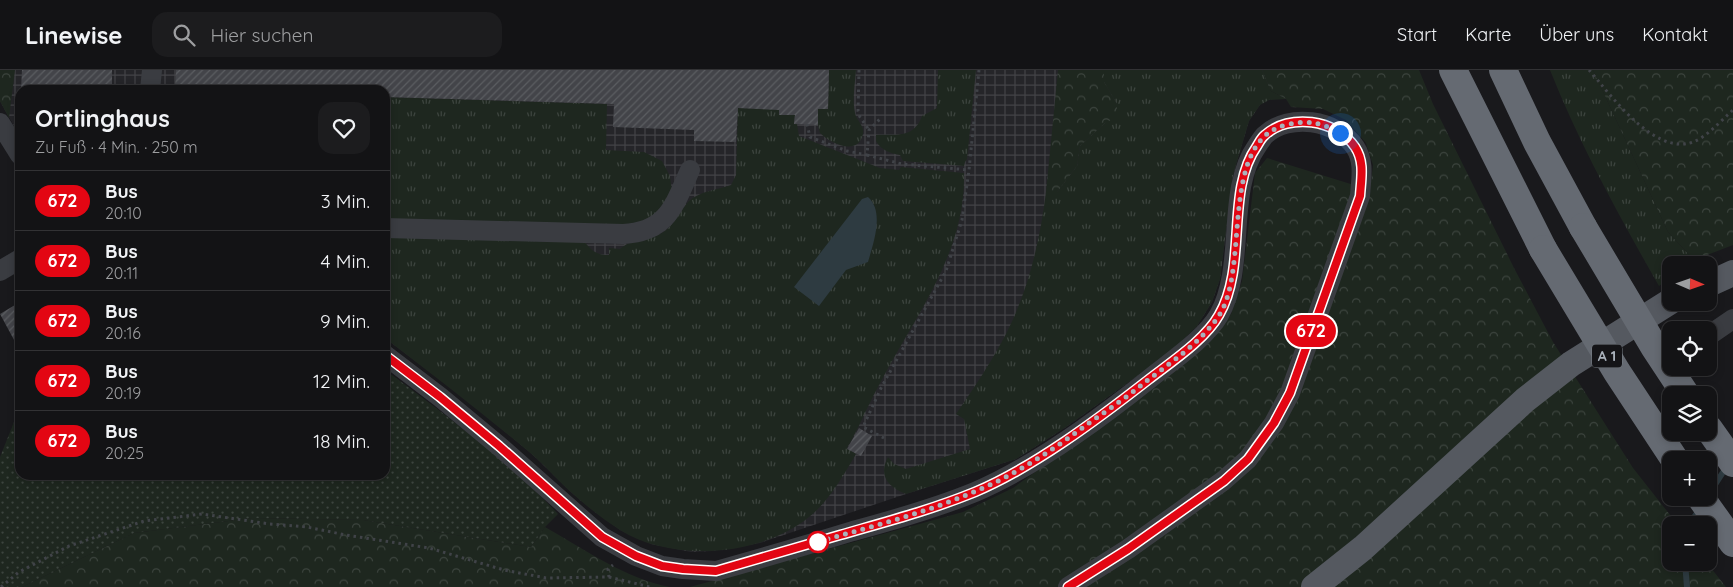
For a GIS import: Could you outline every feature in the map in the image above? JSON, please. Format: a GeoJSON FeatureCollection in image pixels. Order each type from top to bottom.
{"type":"FeatureCollection","features":[{"type":"Feature","properties":{"kind":"highway","name":"A 1"},"geometry":{"type":"LineString","coordinates":[[1453,70],[1543,249],[1617,372],[1669,451]]}},
{"type":"Feature","properties":{"kind":"highway"},"geometry":{"type":"LineString","coordinates":[[1503,70],[1537,142],[1583,227],[1680,386]]}},
{"type":"Feature","properties":{"kind":"highway"},"geometry":{"type":"LineString","coordinates":[[1717,440],[1733,463]]}},
{"type":"Feature","properties":{"kind":"highway"},"geometry":{"type":"LineString","coordinates":[[1707,506],[1733,543]]}},
{"type":"Feature","properties":{"kind":"main road"},"geometry":{"type":"LineString","coordinates":[[1718,280],[1733,273]]}},
{"type":"Feature","properties":{"kind":"main road"},"geometry":{"type":"LineString","coordinates":[[1314,587],[1363,548],[1525,400],[1571,364],[1662,307]]}},
{"type":"Feature","properties":{"kind":"street"},"geometry":{"type":"LineString","coordinates":[[150,85],[152,70]]}},
{"type":"Feature","properties":{"kind":"street"},"geometry":{"type":"LineString","coordinates":[[390,360],[440,397],[499,446],[602,537],[636,556],[662,566],[716,571],[929,509],[976,491],[1015,473],[1064,441],[1131,393],[1196,342],[1218,317],[1228,297],[1234,270],[1242,182],[1250,156],[1265,135],[1283,125],[1306,121],[1325,125],[1340,133],[1355,147],[1362,167],[1360,196],[1290,393],[1274,423],[1248,459],[1224,481],[1128,549],[1068,587]]}},
{"type":"Feature","properties":{"kind":"street"},"geometry":{"type":"LineString","coordinates":[[0,123],[15,146]]}},
{"type":"Feature","properties":{"kind":"street"},"geometry":{"type":"LineString","coordinates":[[390,228],[623,234],[642,232],[657,226],[664,220],[679,195],[690,170]]}},
{"type":"Feature","properties":{"kind":"street"},"geometry":{"type":"LineString","coordinates":[[0,271],[15,262]]}},
{"type":"Feature","properties":{"kind":"street"},"geometry":{"type":"LineString","coordinates":[[1717,330],[1733,319]]}},
{"type":"Feature","properties":{"kind":"path"},"geometry":{"type":"LineString","coordinates":[[859,70],[858,111],[869,130],[867,155]]}},
{"type":"Feature","properties":{"kind":"path"},"geometry":{"type":"LineString","coordinates":[[884,438],[864,427],[881,388],[946,271],[962,220],[969,170],[978,70]]}},
{"type":"Feature","properties":{"kind":"path"},"geometry":{"type":"LineString","coordinates":[[1589,70],[1633,118],[1647,131],[1666,142],[1685,143],[1700,139],[1733,110]]}},
{"type":"Feature","properties":{"kind":"path"},"geometry":{"type":"LineString","coordinates":[[869,130],[881,118]]}},
{"type":"Feature","properties":{"kind":"path"},"geometry":{"type":"LineString","coordinates":[[807,124],[810,137],[847,151],[902,164],[969,170]]}},
{"type":"Feature","properties":{"kind":"path"},"geometry":{"type":"LineString","coordinates":[[1,587],[19,572],[70,546],[144,521],[202,514],[270,524],[307,527],[429,548],[504,570],[546,578],[609,577],[650,587]]}},
{"type":"Feature","properties":{"kind":"path"},"geometry":{"type":"LineString","coordinates":[[609,577],[608,569],[622,557],[622,548]]}},
{"type":"Feature","properties":{"kind":"shaded area"},"geometry":{"type":"Polygon","coordinates":[[[0,70],[1283,70],[1249,121],[1233,175],[1220,279],[1212,302],[1197,326],[1158,361],[1066,427],[1016,459],[760,543],[712,551],[691,552],[651,544],[620,530],[572,493],[533,455],[466,399],[390,342],[390,85],[15,85],[15,128],[0,101],[0,70]]]}},
{"type":"Feature","properties":{"kind":"shaded area"},"geometry":{"type":"Polygon","coordinates":[[[868,197],[873,203],[877,219],[875,237],[868,262],[846,270],[819,306],[794,287],[862,199],[868,197]]]}},
{"type":"Feature","properties":{"kind":"green space"},"geometry":{"type":"Polygon","coordinates":[[[0,70],[15,70],[9,118],[0,101],[0,70]]]}},
{"type":"Feature","properties":{"kind":"green space"},"geometry":{"type":"Polygon","coordinates":[[[829,70],[856,70],[854,108],[862,126],[863,134],[856,145],[843,146],[837,144],[820,133],[818,109],[828,109],[829,70]]]}},
{"type":"Feature","properties":{"kind":"green space"},"geometry":{"type":"Polygon","coordinates":[[[938,70],[976,70],[967,159],[964,166],[903,161],[900,155],[886,151],[876,141],[876,135],[897,135],[909,132],[919,123],[922,116],[937,108],[938,70]]]}},
{"type":"Feature","properties":{"kind":"green space"},"geometry":{"type":"Polygon","coordinates":[[[1058,70],[1104,70],[1104,82],[1117,104],[1117,117],[1105,123],[1080,146],[1077,166],[1057,192],[1046,192],[1058,70]]]}},
{"type":"Feature","properties":{"kind":"green space"},"geometry":{"type":"Polygon","coordinates":[[[1104,70],[1262,70],[1271,91],[1286,99],[1269,100],[1260,105],[1249,121],[1233,175],[1220,279],[1212,302],[1197,326],[1158,361],[1066,427],[1016,459],[906,494],[894,488],[886,480],[884,470],[888,457],[894,464],[906,469],[970,449],[964,419],[956,414],[989,364],[1007,332],[1022,298],[1033,264],[1046,192],[1057,192],[1077,166],[1080,146],[1105,123],[1117,104],[1104,82],[1104,70]]]}},
{"type":"Feature","properties":{"kind":"green space"},"geometry":{"type":"Polygon","coordinates":[[[1262,70],[1419,70],[1433,104],[1514,268],[1553,342],[1633,468],[1671,516],[1662,516],[1662,571],[1713,571],[1726,587],[690,587],[963,512],[1013,488],[1193,356],[1215,337],[1231,314],[1242,281],[1255,173],[1267,158],[1370,190],[1373,165],[1366,143],[1346,120],[1323,109],[1291,107],[1286,99],[1271,91],[1262,70]]]}},
{"type":"Feature","properties":{"kind":"green space"},"geometry":{"type":"Polygon","coordinates":[[[1550,70],[1593,70],[1668,232],[1690,256],[1662,256],[1662,284],[1659,286],[1601,180],[1550,70]]]}},
{"type":"Feature","properties":{"kind":"green space"},"geometry":{"type":"Polygon","coordinates":[[[1593,70],[1733,70],[1733,245],[1704,256],[1690,256],[1668,232],[1593,70]]]}},
{"type":"Feature","properties":{"kind":"green space"},"geometry":{"type":"Polygon","coordinates":[[[390,97],[607,104],[606,150],[644,152],[662,161],[670,176],[672,191],[668,207],[642,227],[390,222],[390,97]]]}},
{"type":"Feature","properties":{"kind":"green space"},"geometry":{"type":"Polygon","coordinates":[[[738,108],[779,109],[779,115],[795,115],[794,124],[797,124],[799,136],[880,168],[899,170],[901,167],[964,173],[962,203],[947,259],[935,285],[892,361],[847,448],[856,454],[836,487],[817,510],[790,530],[767,540],[742,547],[716,550],[690,551],[641,541],[620,530],[577,498],[528,451],[390,342],[390,233],[582,239],[596,253],[609,255],[609,248],[620,249],[625,245],[661,234],[672,224],[692,198],[708,191],[731,185],[736,175],[738,108]]]}},
{"type":"Feature","properties":{"kind":"green space"},"geometry":{"type":"Polygon","coordinates":[[[390,374],[496,456],[558,514],[545,527],[531,547],[363,520],[252,518],[134,533],[22,587],[0,587],[0,457],[14,422],[15,480],[390,480],[390,374]]]}},
{"type":"Feature","properties":{"kind":"green space"},"geometry":{"type":"Polygon","coordinates":[[[252,518],[363,520],[531,547],[545,527],[621,570],[670,587],[22,587],[134,533],[252,518]]]}},
{"type":"Feature","properties":{"kind":"building"},"geometry":{"type":"Polygon","coordinates":[[[22,70],[112,70],[112,85],[21,85],[22,70]]]}},
{"type":"Feature","properties":{"kind":"building"},"geometry":{"type":"Polygon","coordinates":[[[176,70],[829,70],[828,109],[818,109],[818,125],[794,124],[795,115],[779,115],[779,110],[738,108],[736,142],[694,141],[694,130],[613,127],[614,104],[390,97],[390,85],[175,85],[176,70]]]}},
{"type":"Feature","properties":{"kind":"building"},"geometry":{"type":"Polygon","coordinates":[[[15,305],[15,342],[0,314],[15,305]]]}},
{"type":"Feature","properties":{"kind":"building"},"geometry":{"type":"Polygon","coordinates":[[[859,428],[872,436],[861,456],[847,449],[859,428]]]}},
{"type":"Feature","properties":{"kind":"waterway"},"geometry":{"type":"LineString","coordinates":[[1717,482],[1727,466]]}},
{"type":"Feature","properties":{"kind":"waterway"},"geometry":{"type":"LineString","coordinates":[[1695,516],[1701,507]]}},
{"type":"Feature","properties":{"kind":"waterway"},"geometry":{"type":"LineString","coordinates":[[1686,571],[1687,587]]}},
{"type":"Feature","properties":{"kind":"bus line","name":"672"},"geometry":{"type":"LineString","coordinates":[[390,359],[499,446],[602,537],[636,556],[662,566],[716,571],[929,509],[976,491],[1015,473],[1064,441],[1131,393],[1196,342],[1218,317],[1228,297],[1234,270],[1242,182],[1250,156],[1265,135],[1283,125],[1306,121],[1325,125],[1340,133],[1355,147],[1362,167],[1360,196],[1324,292],[1290,393],[1274,423],[1248,459],[1224,481],[1128,549],[1068,587]]}},
{"type":"Feature","properties":{"kind":"route"},"geometry":{"type":"LineString","coordinates":[[818,542],[810,544],[929,509],[976,491],[1015,473],[1131,393],[1196,342],[1218,317],[1228,297],[1234,270],[1242,182],[1250,156],[1265,135],[1283,125],[1306,121],[1325,125],[1340,133]]}}]}
